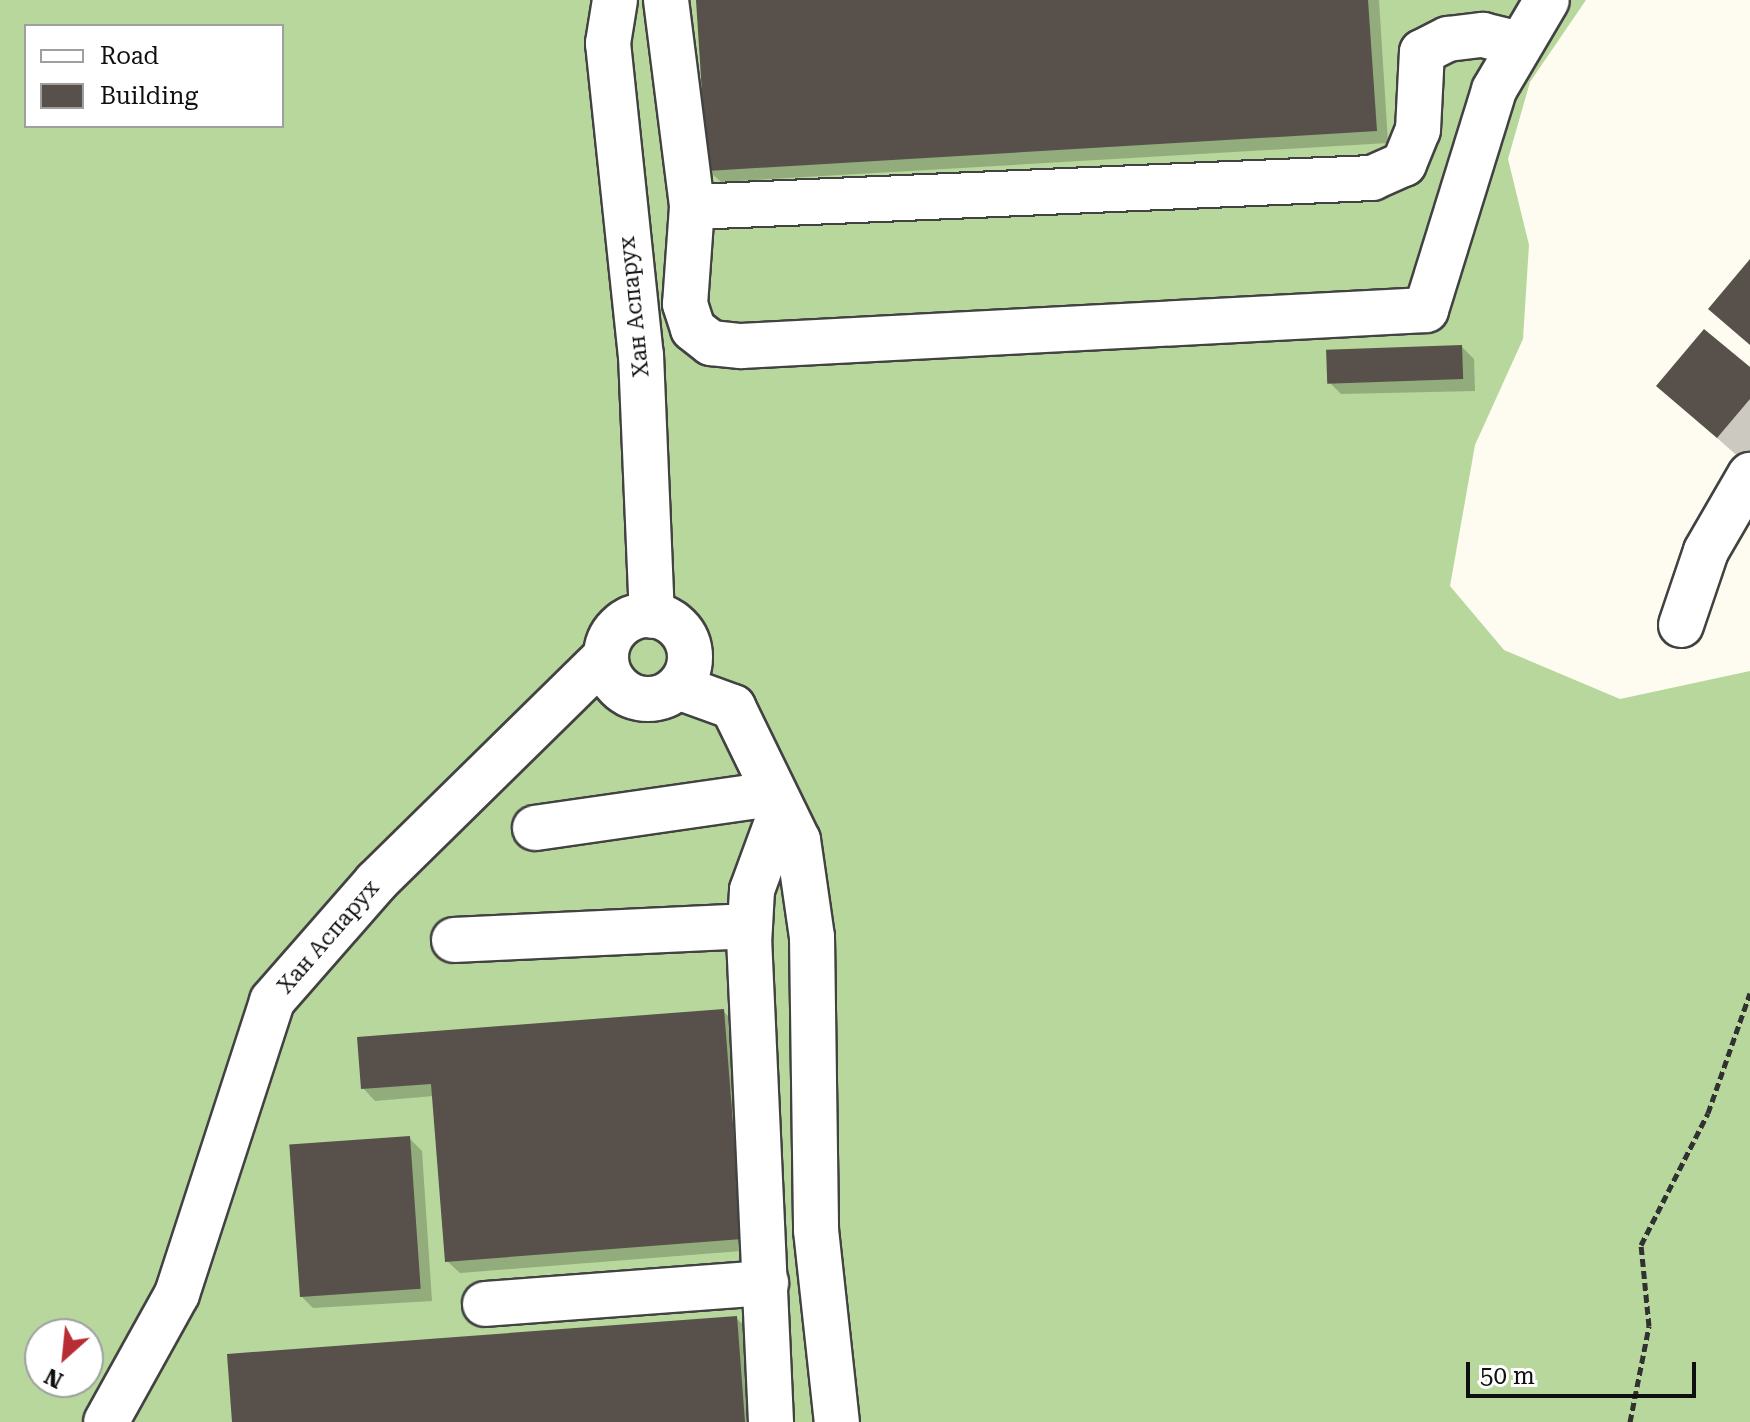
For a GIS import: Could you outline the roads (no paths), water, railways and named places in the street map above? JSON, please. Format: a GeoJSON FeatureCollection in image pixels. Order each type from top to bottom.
{"type":"FeatureCollection","features":[{"type":"Feature","properties":{"kind":"street","name":"Хан Аспарух"},"geometry":{"type":"LineString","coordinates":[[106,1422],[177,1294],[272,1001],[376,882],[606,656],[616,631],[652,616],[641,355],[608,43],[615,0]]}},
{"type":"Feature","properties":{"kind":"street"},"geometry":{"type":"LineString","coordinates":[[666,0],[692,207],[685,304],[693,329],[711,343],[1426,310],[1494,90],[1518,44],[1547,0]]}},
{"type":"Feature","properties":{"kind":"street"},"geometry":{"type":"LineString","coordinates":[[692,207],[1372,178],[1404,164],[1418,130],[1422,52],[1448,39],[1483,35],[1518,44]]}},
{"type":"Feature","properties":{"kind":"street"},"geometry":{"type":"LineString","coordinates":[[1681,625],[1706,551],[1750,475]]}},
{"type":"Feature","properties":{"kind":"street"},"geometry":{"type":"LineString","coordinates":[[606,656],[625,692],[652,699],[678,687],[690,663],[685,637],[652,616]]}},
{"type":"Feature","properties":{"kind":"street"},"geometry":{"type":"LineString","coordinates":[[678,687],[733,707],[776,802],[798,840],[812,937],[816,1230],[837,1422]]}},
{"type":"Feature","properties":{"kind":"street"},"geometry":{"type":"LineString","coordinates":[[535,828],[776,802]]}},
{"type":"Feature","properties":{"kind":"street"},"geometry":{"type":"LineString","coordinates":[[771,1422],[750,926],[755,877],[776,802]]}},
{"type":"Feature","properties":{"kind":"street"},"geometry":{"type":"LineString","coordinates":[[454,940],[750,926]]}},
{"type":"Feature","properties":{"kind":"street"},"geometry":{"type":"LineString","coordinates":[[485,1304],[766,1283]]}}]}
